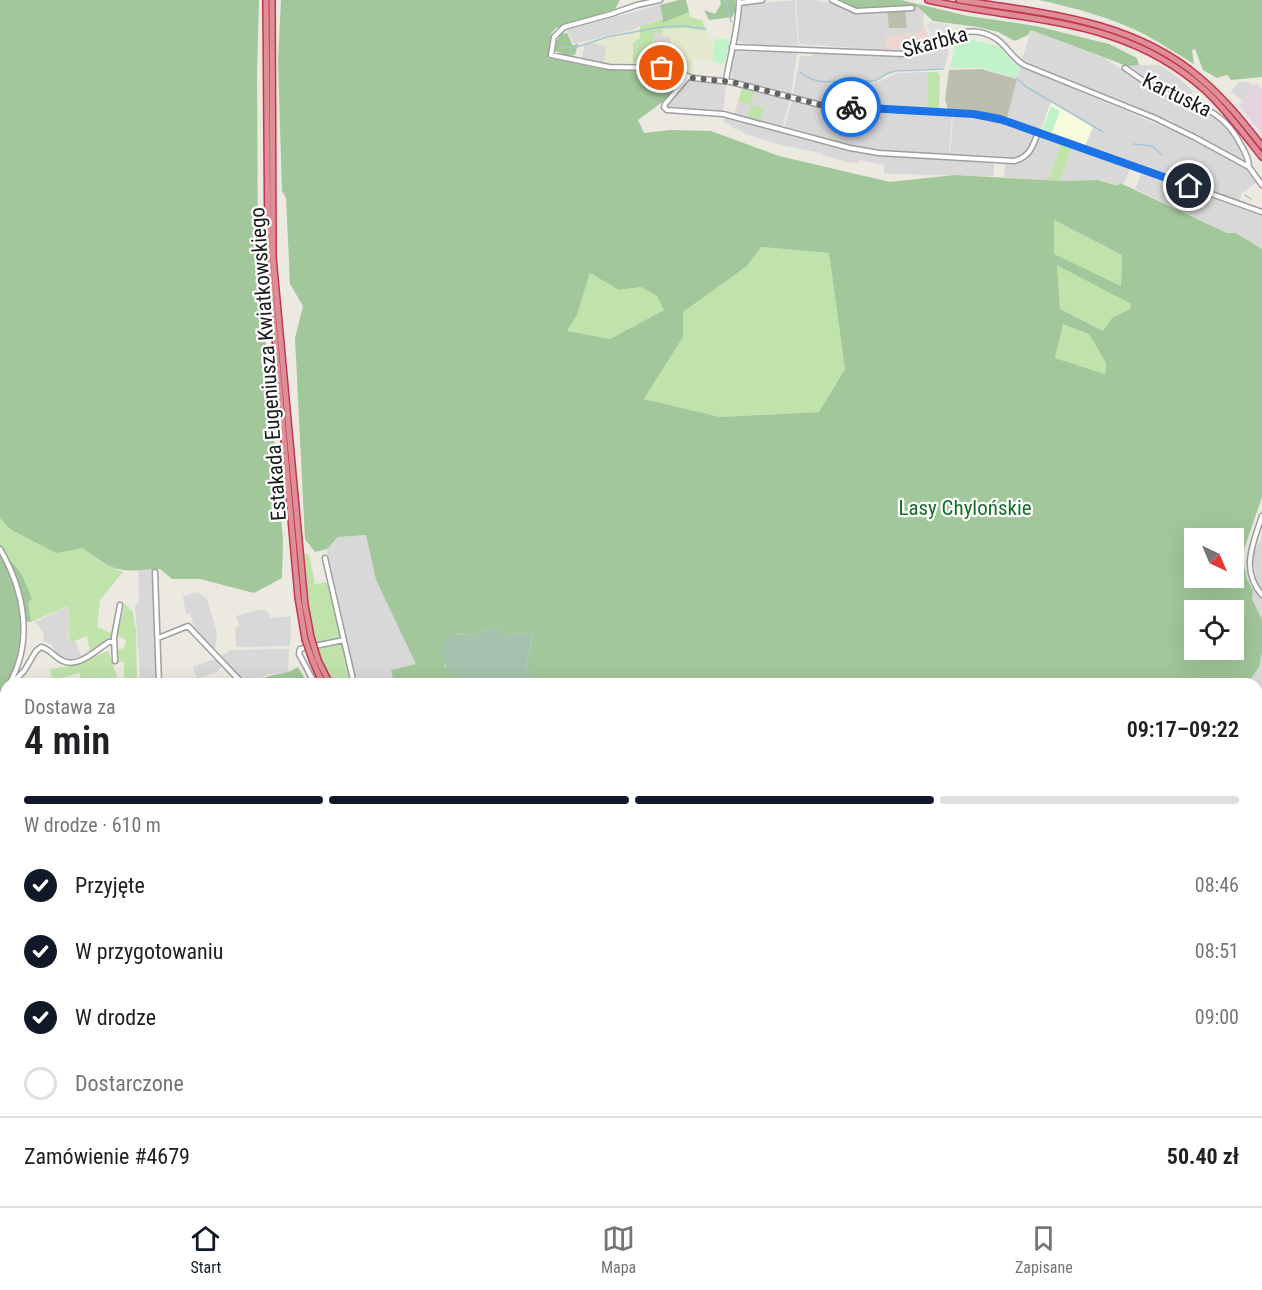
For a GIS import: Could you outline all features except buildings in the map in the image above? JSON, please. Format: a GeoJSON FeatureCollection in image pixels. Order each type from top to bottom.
{"type":"FeatureCollection","features":[{"type":"Feature","properties":{"kind":"highway","name":"Estakada Eugeniusza Kwiatkowskiego"},"geometry":{"type":"LineString","coordinates":[[266,0],[269,191],[278,347],[305,605],[321,678]]}},
{"type":"Feature","properties":{"kind":"highway","name":"Estakada Eugeniusza Kwiatkowskiego"},"geometry":{"type":"LineString","coordinates":[[269,191],[272,0]]}},
{"type":"Feature","properties":{"kind":"highway"},"geometry":{"type":"LineString","coordinates":[[928,0],[1064,23],[1105,33],[1134,45],[1167,62],[1205,91],[1232,118],[1262,157]]}},
{"type":"Feature","properties":{"kind":"highway"},"geometry":{"type":"LineString","coordinates":[[959,0],[1076,19],[1106,27],[1147,44],[1174,59],[1205,82],[1262,146]]}},
{"type":"Feature","properties":{"kind":"highway","name":"Estakada Eugeniusza Kwiatkowskiego"},"geometry":{"type":"LineString","coordinates":[[316,661],[326,678]]}},
{"type":"Feature","properties":{"kind":"street"},"geometry":{"type":"LineString","coordinates":[[660,0],[564,27],[554,37],[551,55],[609,67],[662,68],[688,76],[726,81],[825,106],[973,114],[1000,119],[1262,212]]}},
{"type":"Feature","properties":{"kind":"street"},"geometry":{"type":"LineString","coordinates":[[726,81],[738,21],[739,1],[762,0]]}},
{"type":"Feature","properties":{"kind":"street"},"geometry":{"type":"LineString","coordinates":[[832,0],[854,10],[912,8]]}},
{"type":"Feature","properties":{"kind":"street","name":"Skarbka"},"geometry":{"type":"LineString","coordinates":[[732,47],[905,54],[922,50],[962,32],[982,32],[998,40],[1016,60],[1024,65],[1155,118],[1249,167]]}},
{"type":"Feature","properties":{"kind":"street","name":"Kartuska"},"geometry":{"type":"LineString","coordinates":[[1125,68],[1158,89],[1217,114],[1240,142],[1249,167],[1262,185]]}},
{"type":"Feature","properties":{"kind":"street"},"geometry":{"type":"LineString","coordinates":[[688,76],[665,104],[664,107],[667,110],[723,114],[869,151],[1009,161],[1021,159],[1027,154],[1032,149],[1038,132]]}},
{"type":"Feature","properties":{"kind":"street"},"geometry":{"type":"LineString","coordinates":[[1262,516],[1248,564],[1253,584],[1262,595]]}},
{"type":"Feature","properties":{"kind":"street"},"geometry":{"type":"LineString","coordinates":[[0,549],[10,566],[20,596],[24,622],[25,632],[13,678]]}},
{"type":"Feature","properties":{"kind":"street"},"geometry":{"type":"LineString","coordinates":[[325,558],[353,678]]}},
{"type":"Feature","properties":{"kind":"street"},"geometry":{"type":"LineString","coordinates":[[155,572],[159,678]]}},
{"type":"Feature","properties":{"kind":"street"},"geometry":{"type":"LineString","coordinates":[[116,661],[114,642],[120,605]]}},
{"type":"Feature","properties":{"kind":"street"},"geometry":{"type":"LineString","coordinates":[[158,638],[188,626],[237,678]]}},
{"type":"Feature","properties":{"kind":"street"},"geometry":{"type":"LineString","coordinates":[[312,678],[299,654],[300,649],[344,640]]}},
{"type":"Feature","properties":{"kind":"street"},"geometry":{"type":"LineString","coordinates":[[16,678],[41,647],[46,648],[62,661],[74,663],[109,642],[114,642]]}},
{"type":"Feature","properties":{"kind":"shaded area"},"geometry":{"type":"Polygon","coordinates":[[[795,0],[798,46],[747,44],[738,41],[742,5],[795,0]]]}},
{"type":"Feature","properties":{"kind":"shaded area"},"geometry":{"type":"Polygon","coordinates":[[[796,0],[814,0],[835,4],[856,14],[887,11],[889,28],[905,9],[918,7],[924,11],[923,27],[919,33],[887,35],[886,50],[799,44],[796,0]]]}},
{"type":"Feature","properties":{"kind":"shaded area"},"geometry":{"type":"Polygon","coordinates":[[[660,5],[663,19],[632,30],[586,41],[607,46],[604,63],[582,58],[585,42],[574,44],[566,30],[660,5]]]}},
{"type":"Feature","properties":{"kind":"shaded area"},"geometry":{"type":"Polygon","coordinates":[[[905,9],[907,28],[889,28],[887,11],[905,9]]]}},
{"type":"Feature","properties":{"kind":"shaded area"},"geometry":{"type":"Polygon","coordinates":[[[930,22],[948,24],[951,31],[934,39],[926,25],[930,22]]]}},
{"type":"Feature","properties":{"kind":"shaded area"},"geometry":{"type":"Polygon","coordinates":[[[923,24],[932,42],[911,49],[886,50],[886,35],[918,33],[919,27],[923,27],[923,24]]]}},
{"type":"Feature","properties":{"kind":"shaded area"},"geometry":{"type":"Polygon","coordinates":[[[640,26],[640,38],[633,43],[633,63],[604,63],[607,46],[584,42],[632,30],[640,26]]]}},
{"type":"Feature","properties":{"kind":"shaded area"},"geometry":{"type":"Polygon","coordinates":[[[686,28],[706,31],[708,40],[715,40],[712,62],[694,59],[692,74],[667,66],[671,37],[662,35],[662,29],[686,28]]]}},
{"type":"Feature","properties":{"kind":"shaded area"},"geometry":{"type":"Polygon","coordinates":[[[1031,30],[1104,58],[1154,89],[1206,111],[1228,127],[1245,156],[1242,160],[1224,150],[1225,147],[1223,149],[1174,122],[1022,60],[1031,30]]]}},
{"type":"Feature","properties":{"kind":"shaded area"},"geometry":{"type":"Polygon","coordinates":[[[654,32],[671,37],[667,66],[649,63],[654,32]]]}},
{"type":"Feature","properties":{"kind":"shaded area"},"geometry":{"type":"Polygon","coordinates":[[[944,43],[949,51],[945,68],[896,70],[872,81],[873,84],[897,73],[928,72],[927,109],[830,104],[793,95],[800,56],[813,56],[813,54],[906,57],[920,55],[944,43]]]}},
{"type":"Feature","properties":{"kind":"shaded area"},"geometry":{"type":"Polygon","coordinates":[[[736,51],[797,53],[791,95],[732,79],[732,56],[736,51]]]}},
{"type":"Feature","properties":{"kind":"shaded area"},"geometry":{"type":"Polygon","coordinates":[[[1160,65],[1193,91],[1188,99],[1171,93],[1127,66],[1160,65]]]}},
{"type":"Feature","properties":{"kind":"shaded area"},"geometry":{"type":"Polygon","coordinates":[[[1020,67],[1183,135],[1243,166],[1257,182],[1242,193],[1239,201],[1192,184],[1195,177],[1193,169],[1184,162],[1178,179],[1085,146],[1093,127],[1051,102],[1041,130],[1007,118],[1020,67]]]}},
{"type":"Feature","properties":{"kind":"shaded area"},"geometry":{"type":"Polygon","coordinates":[[[981,69],[1017,79],[1007,118],[978,112],[948,110],[945,99],[949,70],[981,69]]]}},
{"type":"Feature","properties":{"kind":"shaded area"},"geometry":{"type":"Polygon","coordinates":[[[689,80],[726,84],[723,112],[668,107],[668,104],[689,80]]]}},
{"type":"Feature","properties":{"kind":"shaded area"},"geometry":{"type":"Polygon","coordinates":[[[1239,82],[1249,82],[1254,86],[1243,101],[1231,92],[1239,82]]]}},
{"type":"Feature","properties":{"kind":"shaded area"},"geometry":{"type":"Polygon","coordinates":[[[1256,83],[1262,89],[1262,134],[1239,106],[1256,83]]]}},
{"type":"Feature","properties":{"kind":"shaded area"},"geometry":{"type":"Polygon","coordinates":[[[755,91],[790,100],[782,128],[760,122],[764,108],[751,105],[755,91]]]}},
{"type":"Feature","properties":{"kind":"shaded area"},"geometry":{"type":"Polygon","coordinates":[[[738,101],[751,105],[747,119],[734,115],[738,101]]]}},
{"type":"Feature","properties":{"kind":"shaded area"},"geometry":{"type":"Polygon","coordinates":[[[792,101],[835,110],[952,116],[949,154],[875,150],[784,129],[792,101]]]}},
{"type":"Feature","properties":{"kind":"shaded area"},"geometry":{"type":"Polygon","coordinates":[[[1051,102],[1093,127],[1085,146],[1041,130],[1051,102]]]}},
{"type":"Feature","properties":{"kind":"shaded area"},"geometry":{"type":"Polygon","coordinates":[[[953,116],[993,121],[1034,133],[1032,143],[1024,155],[1011,159],[950,155],[953,116]]]}},
{"type":"Feature","properties":{"kind":"shaded area"},"geometry":{"type":"Polygon","coordinates":[[[725,117],[874,154],[906,158],[994,162],[994,176],[884,173],[884,165],[859,160],[858,163],[847,162],[822,155],[822,153],[780,145],[743,133],[724,122],[725,117]]]}},
{"type":"Feature","properties":{"kind":"shaded area"},"geometry":{"type":"Polygon","coordinates":[[[1039,135],[1061,143],[1048,181],[1004,177],[1005,163],[1018,162],[1026,158],[1034,149],[1039,135]]]}},
{"type":"Feature","properties":{"kind":"shaded area"},"geometry":{"type":"Polygon","coordinates":[[[1072,147],[1130,168],[1125,182],[1118,186],[1100,180],[1060,181],[1072,147]]]}},
{"type":"Feature","properties":{"kind":"shaded area"},"geometry":{"type":"Polygon","coordinates":[[[1183,162],[1197,170],[1192,184],[1178,179],[1183,162]]]}},
{"type":"Feature","properties":{"kind":"shaded area"},"geometry":{"type":"Polygon","coordinates":[[[1142,172],[1262,215],[1262,249],[1236,233],[1227,233],[1135,189],[1142,172]]]}},
{"type":"Feature","properties":{"kind":"shaded area"},"geometry":{"type":"Polygon","coordinates":[[[366,535],[376,580],[417,664],[391,670],[393,678],[356,678],[328,558],[327,549],[338,537],[366,535]]]}},
{"type":"Feature","properties":{"kind":"shaded area"},"geometry":{"type":"Polygon","coordinates":[[[1262,537],[1262,620],[1252,599],[1256,577],[1254,553],[1262,537]]]}},
{"type":"Feature","properties":{"kind":"shaded area"},"geometry":{"type":"Polygon","coordinates":[[[153,570],[157,678],[139,678],[135,606],[139,601],[138,571],[153,570]]]}},
{"type":"Feature","properties":{"kind":"shaded area"},"geometry":{"type":"Polygon","coordinates":[[[198,592],[207,599],[213,619],[217,633],[215,649],[204,642],[194,627],[190,613],[186,614],[183,596],[198,592]]]}},
{"type":"Feature","properties":{"kind":"shaded area"},"geometry":{"type":"Polygon","coordinates":[[[69,606],[68,636],[70,643],[75,640],[82,657],[70,662],[60,658],[51,644],[43,641],[44,633],[35,622],[69,606]]]}},
{"type":"Feature","properties":{"kind":"shaded area"},"geometry":{"type":"Polygon","coordinates":[[[262,609],[269,613],[270,618],[291,616],[290,646],[236,647],[235,627],[239,626],[236,616],[262,609]]]}},
{"type":"Feature","properties":{"kind":"shaded area"},"geometry":{"type":"Polygon","coordinates":[[[495,628],[509,636],[520,633],[531,634],[533,636],[526,667],[533,678],[460,678],[447,669],[440,654],[444,642],[453,634],[473,635],[495,628]]]}},
{"type":"Feature","properties":{"kind":"shaded area"},"geometry":{"type":"Polygon","coordinates":[[[289,649],[288,673],[268,674],[261,678],[239,678],[223,663],[220,657],[230,650],[289,649]]]}},
{"type":"Feature","properties":{"kind":"shaded area"},"geometry":{"type":"Polygon","coordinates":[[[1262,653],[1262,678],[1251,678],[1259,667],[1262,653]]]}},
{"type":"Feature","properties":{"kind":"shaded area"},"geometry":{"type":"Polygon","coordinates":[[[215,659],[221,667],[217,672],[197,678],[193,667],[215,659]]]}},
{"type":"Feature","properties":{"kind":"green space"},"geometry":{"type":"Polygon","coordinates":[[[0,0],[259,0],[258,253],[283,540],[282,578],[254,593],[200,579],[172,579],[160,569],[119,569],[103,562],[83,548],[56,553],[8,528],[0,518],[0,0]]]}},
{"type":"Feature","properties":{"kind":"green space","name":"Lasy Chylońskie"},"geometry":{"type":"Polygon","coordinates":[[[281,0],[620,0],[615,9],[556,28],[551,34],[548,58],[596,68],[652,69],[683,79],[661,103],[638,120],[644,133],[670,130],[711,131],[779,156],[890,182],[954,175],[1060,181],[1098,180],[1118,186],[1120,183],[1227,233],[1236,233],[1262,249],[1262,497],[1244,549],[1244,528],[1184,528],[1184,588],[1244,588],[1244,565],[1247,579],[1253,590],[1252,599],[1262,620],[1262,653],[1259,667],[1251,678],[533,678],[526,667],[532,634],[520,633],[509,636],[495,628],[473,635],[453,634],[444,666],[460,678],[393,678],[391,670],[416,664],[376,580],[366,535],[338,537],[327,549],[315,552],[305,539],[295,338],[303,306],[290,284],[286,198],[282,191],[278,63],[281,0]],[[1054,220],[1054,254],[1121,286],[1122,255],[1054,220]],[[761,247],[747,266],[683,312],[683,337],[644,399],[720,417],[819,412],[845,369],[829,253],[761,247]],[[1057,265],[1060,309],[1103,331],[1112,318],[1130,309],[1131,304],[1057,265]],[[590,273],[577,315],[567,331],[610,339],[664,310],[657,296],[641,287],[619,290],[590,273]],[[1063,324],[1055,358],[1105,374],[1106,363],[1089,334],[1063,324]]]}},
{"type":"Feature","properties":{"kind":"green space"},"geometry":{"type":"Polygon","coordinates":[[[686,0],[689,12],[662,23],[660,5],[686,0]]]}},
{"type":"Feature","properties":{"kind":"green space"},"geometry":{"type":"Polygon","coordinates":[[[720,0],[735,0],[736,10],[732,17],[709,20],[704,10],[715,14],[721,4],[720,0]]]}},
{"type":"Feature","properties":{"kind":"green space"},"geometry":{"type":"Polygon","coordinates":[[[841,0],[901,0],[968,16],[1036,26],[1109,44],[1137,58],[1139,65],[1127,66],[1031,30],[1028,35],[1015,41],[998,32],[978,27],[933,21],[918,7],[856,10],[841,0]]]}},
{"type":"Feature","properties":{"kind":"green space"},"geometry":{"type":"Polygon","coordinates":[[[1039,0],[1262,0],[1262,77],[1231,80],[1227,75],[1217,78],[1203,70],[1195,49],[1192,50],[1194,64],[1146,35],[1120,23],[1039,0]]]}},
{"type":"Feature","properties":{"kind":"green space"},"geometry":{"type":"Polygon","coordinates":[[[689,12],[690,17],[702,20],[706,31],[686,28],[663,29],[662,35],[654,32],[649,63],[633,63],[633,43],[640,38],[640,26],[663,19],[662,23],[689,12]]]}},
{"type":"Feature","properties":{"kind":"green space"},"geometry":{"type":"Polygon","coordinates":[[[567,33],[573,46],[578,43],[575,55],[569,56],[555,51],[561,34],[567,33]]]}},
{"type":"Feature","properties":{"kind":"green space"},"geometry":{"type":"Polygon","coordinates":[[[964,38],[999,46],[1019,67],[1017,78],[981,68],[950,68],[956,41],[963,42],[964,38]]]}},
{"type":"Feature","properties":{"kind":"green space"},"geometry":{"type":"Polygon","coordinates":[[[715,39],[725,39],[730,42],[724,63],[716,63],[712,60],[715,39]]]}},
{"type":"Feature","properties":{"kind":"green space"},"geometry":{"type":"Polygon","coordinates":[[[928,72],[937,72],[940,76],[939,110],[927,109],[928,72]]]}},
{"type":"Feature","properties":{"kind":"green space"},"geometry":{"type":"Polygon","coordinates":[[[742,88],[755,91],[751,105],[738,101],[742,88]]]}},
{"type":"Feature","properties":{"kind":"green space"},"geometry":{"type":"Polygon","coordinates":[[[751,105],[764,108],[760,122],[747,119],[751,105]]]}},
{"type":"Feature","properties":{"kind":"green space"},"geometry":{"type":"Polygon","coordinates":[[[1051,106],[1060,111],[1052,132],[1042,129],[1051,106]]]}},
{"type":"Feature","properties":{"kind":"green space"},"geometry":{"type":"Polygon","coordinates":[[[1061,143],[1072,147],[1060,181],[1048,181],[1061,143]]]}},
{"type":"Feature","properties":{"kind":"green space"},"geometry":{"type":"Polygon","coordinates":[[[1054,220],[1122,255],[1121,286],[1053,254],[1054,220]]]}},
{"type":"Feature","properties":{"kind":"green space"},"geometry":{"type":"Polygon","coordinates":[[[761,247],[829,252],[845,369],[819,412],[720,417],[644,399],[683,337],[683,312],[747,266],[761,247]]]}},
{"type":"Feature","properties":{"kind":"green space"},"geometry":{"type":"Polygon","coordinates":[[[1057,264],[1131,304],[1130,309],[1112,318],[1103,331],[1060,309],[1057,264]]]}},
{"type":"Feature","properties":{"kind":"green space"},"geometry":{"type":"Polygon","coordinates":[[[590,273],[619,290],[641,287],[657,296],[664,310],[610,339],[567,331],[577,315],[590,273]]]}},
{"type":"Feature","properties":{"kind":"green space"},"geometry":{"type":"Polygon","coordinates":[[[1063,324],[1089,334],[1106,363],[1105,374],[1055,358],[1063,324]]]}},
{"type":"Feature","properties":{"kind":"green space"},"geometry":{"type":"Polygon","coordinates":[[[0,518],[8,529],[83,548],[100,562],[123,572],[100,600],[97,627],[111,633],[110,640],[90,652],[87,636],[70,643],[68,606],[31,622],[28,602],[8,559],[0,555],[0,518]]]}},
{"type":"Feature","properties":{"kind":"green space"},"geometry":{"type":"Polygon","coordinates":[[[304,554],[309,554],[315,584],[329,582],[342,637],[339,639],[316,643],[308,606],[304,554]]]}},
{"type":"Feature","properties":{"kind":"green space"},"geometry":{"type":"Polygon","coordinates":[[[0,555],[7,558],[17,568],[32,599],[28,602],[31,622],[27,622],[25,614],[22,615],[23,635],[19,655],[11,675],[9,678],[0,678],[0,555]]]}},
{"type":"Feature","properties":{"kind":"green space"},"geometry":{"type":"Polygon","coordinates":[[[125,604],[133,612],[136,631],[137,678],[124,678],[124,662],[118,662],[118,650],[124,648],[126,640],[117,636],[125,604]]]}},
{"type":"Feature","properties":{"kind":"green space"},"geometry":{"type":"Polygon","coordinates":[[[342,645],[350,678],[330,678],[317,649],[342,645]]]}},
{"type":"Feature","properties":{"kind":"green space"},"geometry":{"type":"Polygon","coordinates":[[[108,651],[118,678],[81,678],[79,673],[52,678],[49,669],[76,665],[108,651]]]}},
{"type":"Feature","properties":{"kind":"green space"},"geometry":{"type":"Polygon","coordinates":[[[298,667],[304,678],[265,678],[270,676],[289,672],[298,667]]]}},
{"type":"Feature","properties":{"kind":"waterway"},"geometry":{"type":"LineString","coordinates":[[726,0],[731,22]]}},
{"type":"Feature","properties":{"kind":"waterway"},"geometry":{"type":"LineString","coordinates":[[560,47],[574,48],[607,37],[661,27],[684,26],[706,29]]}},
{"type":"Feature","properties":{"kind":"waterway"},"geometry":{"type":"LineString","coordinates":[[843,81],[875,81],[896,71],[943,69]]}},
{"type":"Feature","properties":{"kind":"waterway"},"geometry":{"type":"LineString","coordinates":[[800,72],[818,81],[838,81]]}},
{"type":"Feature","properties":{"kind":"waterway"},"geometry":{"type":"LineString","coordinates":[[1017,78],[1025,86],[1103,132]]}},
{"type":"Feature","properties":{"kind":"waterway"},"geometry":{"type":"LineString","coordinates":[[1134,144],[1152,146],[1162,155]]}},
{"type":"Feature","properties":{"kind":"waterway"},"geometry":{"type":"LineString","coordinates":[[1245,195],[1251,199]]}},
{"type":"Feature","properties":{"kind":"way so far"},"geometry":{"type":"LineString","coordinates":[[662,68],[693,78],[732,82],[825,106],[851,107]]}},
{"type":"Feature","properties":{"kind":"route"},"geometry":{"type":"LineString","coordinates":[[851,107],[973,114],[1000,119],[1189,186]]}}]}
